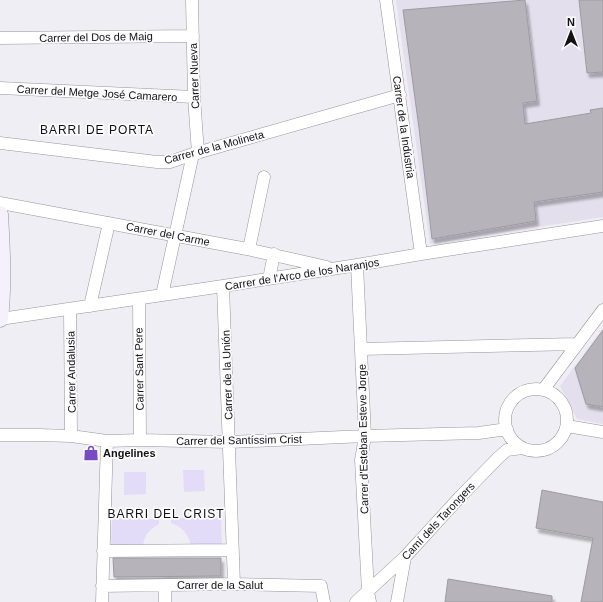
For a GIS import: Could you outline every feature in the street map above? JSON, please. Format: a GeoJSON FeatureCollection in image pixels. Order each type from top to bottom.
{"type":"FeatureCollection","features":[{"type":"Feature","properties":{"kind":"street","name":"Carrer Nueva"},"geometry":{"type":"LineString","coordinates":[[162,296],[195,153],[192,0]]}},
{"type":"Feature","properties":{"kind":"street","name":"Carrer de la Indústria"},"geometry":{"type":"LineString","coordinates":[[386,0],[421,254]]}},
{"type":"Feature","properties":{"kind":"street","name":"Carrer del Dos de Maig"},"geometry":{"type":"LineString","coordinates":[[0,38],[193,36]]}},
{"type":"Feature","properties":{"kind":"street","name":"Carrer del Metge José Camarero"},"geometry":{"type":"LineString","coordinates":[[0,88],[194,97]]}},
{"type":"Feature","properties":{"kind":"street","name":"Carrer de la Molineta"},"geometry":{"type":"LineString","coordinates":[[0,143],[157,162],[170,162],[195,153],[400,95]]}},
{"type":"Feature","properties":{"kind":"street"},"geometry":{"type":"LineString","coordinates":[[250,249],[264,177]]}},
{"type":"Feature","properties":{"kind":"street","name":"Carrer del Carme"},"geometry":{"type":"LineString","coordinates":[[0,203],[250,249],[334,268]]}},
{"type":"Feature","properties":{"kind":"street"},"geometry":{"type":"LineString","coordinates":[[0,222],[3,254],[0,319]]}},
{"type":"Feature","properties":{"kind":"street"},"geometry":{"type":"LineString","coordinates":[[90,306],[109,223]]}},
{"type":"Feature","properties":{"kind":"street","name":"Carrer de l'Arco de los Naranjos"},"geometry":{"type":"LineString","coordinates":[[0,319],[162,296],[421,254],[600,228]]}},
{"type":"Feature","properties":{"kind":"street"},"geometry":{"type":"LineString","coordinates":[[269,279],[274,254]]}},
{"type":"Feature","properties":{"kind":"street","name":"Carrer d'Esteban Esteve Jorge"},"geometry":{"type":"LineString","coordinates":[[357,265],[365,436],[361,460],[369,596]]}},
{"type":"Feature","properties":{"kind":"street","name":"Carrer de la Unión"},"geometry":{"type":"LineString","coordinates":[[223,286],[230,442],[234,584]]}},
{"type":"Feature","properties":{"kind":"street","name":"Carrer Sant Pere"},"geometry":{"type":"LineString","coordinates":[[139,299],[140,440]]}},
{"type":"Feature","properties":{"kind":"street","name":"Carrer Andalusia"},"geometry":{"type":"LineString","coordinates":[[70,309],[71,436]]}},
{"type":"Feature","properties":{"kind":"street"},"geometry":{"type":"LineString","coordinates":[[543,390],[603,310]]}},
{"type":"Feature","properties":{"kind":"street","name":"Carrer d'Esteban Esteve Jorge"},"geometry":{"type":"LineString","coordinates":[[361,349],[577,344]]}},
{"type":"Feature","properties":{"kind":"street"},"geometry":{"type":"LineString","coordinates":[[527,390],[543,390],[557,397],[562,403],[566,410],[567,426],[561,439],[550,448],[536,451],[528,450],[522,448],[509,434],[505,422],[506,413],[513,399],[520,394],[527,390]]}},
{"type":"Feature","properties":{"kind":"street"},"geometry":{"type":"LineString","coordinates":[[567,426],[603,432]]}},
{"type":"Feature","properties":{"kind":"street","name":"Carrer del Santíssim Crist"},"geometry":{"type":"LineString","coordinates":[[0,435],[71,436],[106,441],[140,440],[230,442],[365,436],[479,433],[509,434]]}},
{"type":"Feature","properties":{"kind":"street"},"geometry":{"type":"LineString","coordinates":[[102,602],[106,441]]}},
{"type":"Feature","properties":{"kind":"street","name":"Camí dels Tarongers"},"geometry":{"type":"LineString","coordinates":[[356,602],[369,596],[498,458],[507,450],[522,448]]}},
{"type":"Feature","properties":{"kind":"street"},"geometry":{"type":"LineString","coordinates":[[104,551],[233,550]]}},
{"type":"Feature","properties":{"kind":"street"},"geometry":{"type":"LineString","coordinates":[[396,602],[405,557]]}},
{"type":"Feature","properties":{"kind":"street","name":"Carrer de la Salut"},"geometry":{"type":"LineString","coordinates":[[102,586],[234,584],[321,586],[324,602]]}},
{"type":"Feature","properties":{"kind":"street"},"geometry":{"type":"LineString","coordinates":[[165,586],[165,602]]}},
{"type":"Feature","properties":{"kind":"shaded area"},"geometry":{"type":"Polygon","coordinates":[[[396,0],[603,0],[603,217],[430,244],[396,0]]]}},
{"type":"Feature","properties":{"kind":"shaded area"},"geometry":{"type":"Polygon","coordinates":[[[603,328],[603,424],[577,419],[560,386],[603,328]]]}},
{"type":"Feature","properties":{"kind":"shaded area"},"geometry":{"type":"Polygon","coordinates":[[[183,470],[204,470],[205,491],[184,492],[183,470]]]}},
{"type":"Feature","properties":{"kind":"shaded area"},"geometry":{"type":"Polygon","coordinates":[[[124,472],[146,472],[146,494],[124,495],[124,472]]]}},
{"type":"Feature","properties":{"kind":"shaded area"},"geometry":{"type":"Polygon","coordinates":[[[171,518],[221,518],[222,546],[191,546],[187,535],[178,526],[171,523],[171,518]]]}},
{"type":"Feature","properties":{"kind":"shaded area"},"geometry":{"type":"Polygon","coordinates":[[[112,519],[159,519],[159,524],[152,528],[148,533],[143,547],[111,547],[112,519]]]}},
{"type":"Feature","properties":{"kind":"building"},"geometry":{"type":"Polygon","coordinates":[[[525,0],[537,101],[523,103],[525,124],[591,113],[590,110],[603,108],[603,192],[534,202],[536,221],[432,239],[403,10],[525,0]]]}},
{"type":"Feature","properties":{"kind":"building"},"geometry":{"type":"Polygon","coordinates":[[[579,0],[603,0],[603,72],[587,73],[579,0]]]}},
{"type":"Feature","properties":{"kind":"building"},"geometry":{"type":"Polygon","coordinates":[[[603,330],[603,407],[586,404],[575,368],[603,330]]]}},
{"type":"Feature","properties":{"kind":"building"},"geometry":{"type":"Polygon","coordinates":[[[542,490],[603,502],[603,602],[581,602],[593,538],[536,528],[542,490]]]}},
{"type":"Feature","properties":{"kind":"building"},"geometry":{"type":"Polygon","coordinates":[[[113,558],[221,558],[221,576],[114,577],[113,558]]]}},
{"type":"Feature","properties":{"kind":"building"},"geometry":{"type":"Polygon","coordinates":[[[448,579],[552,596],[552,602],[445,602],[448,579]]]}},
{"type":"Feature","properties":{"kind":"place","name":"Angelines"},"geometry":{"type":"Point","coordinates":[91,453]}},
{"type":"Feature","properties":{"kind":"district","name":"BARRI DE PORTA"},"geometry":{"type":"Point","coordinates":[97,130]}},
{"type":"Feature","properties":{"kind":"district","name":"BARRI DEL CRIST"},"geometry":{"type":"Point","coordinates":[166,514]}}]}
